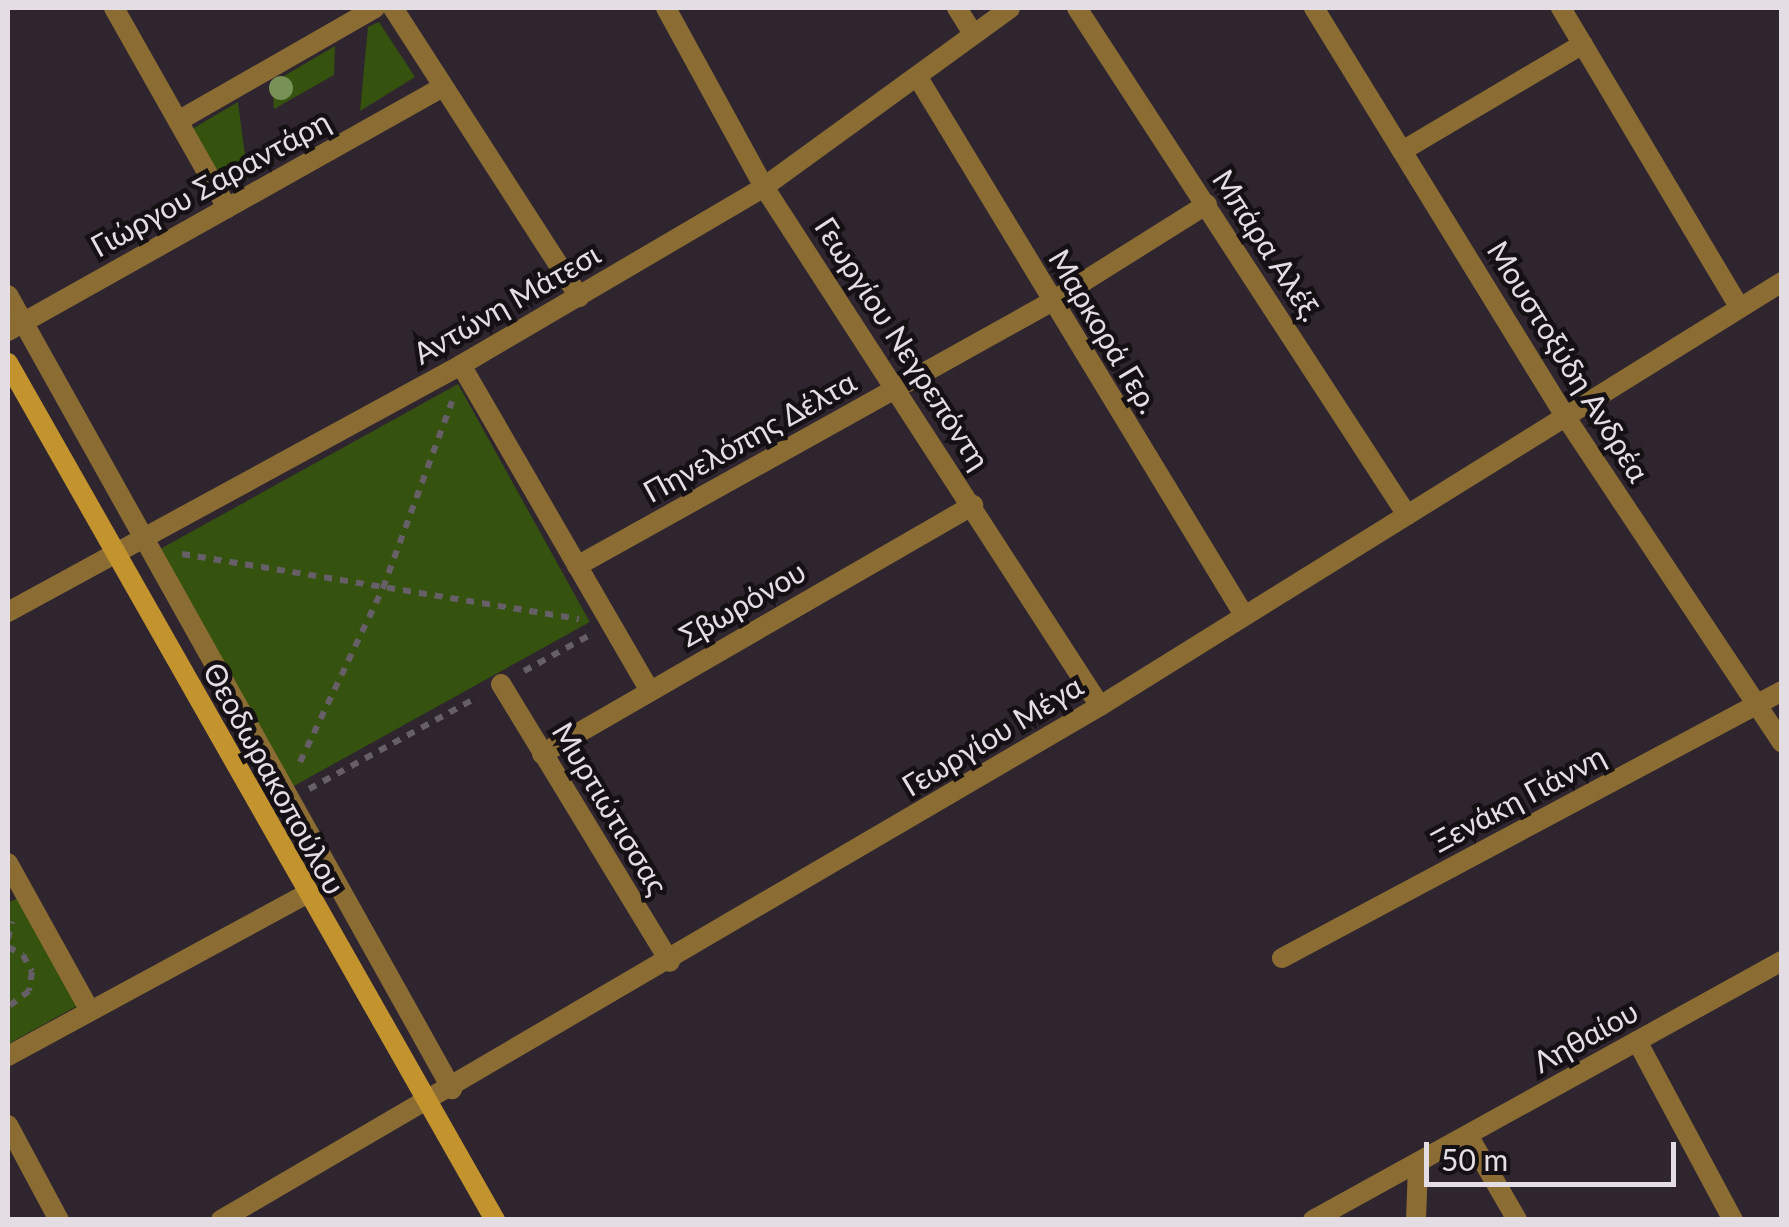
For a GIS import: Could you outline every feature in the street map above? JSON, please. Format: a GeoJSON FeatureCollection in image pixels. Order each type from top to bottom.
{"type":"FeatureCollection","features":[{"type":"Feature","properties":{"kind":"street"},"geometry":{"type":"LineString","coordinates":[[114,8],[227,208]]}},
{"type":"Feature","properties":{"kind":"street"},"geometry":{"type":"LineString","coordinates":[[178,121],[374,8]]}},
{"type":"Feature","properties":{"kind":"street"},"geometry":{"type":"LineString","coordinates":[[393,8],[579,297]]}},
{"type":"Feature","properties":{"kind":"street","name":"Γεωργίου Νεγρεπόντη"},"geometry":{"type":"LineString","coordinates":[[666,8],[764,187],[899,388],[1100,706]]}},
{"type":"Feature","properties":{"kind":"street"},"geometry":{"type":"LineString","coordinates":[[957,8],[973,34]]}},
{"type":"Feature","properties":{"kind":"street","name":"Αντώνη Μάτεσι"},"geometry":{"type":"LineString","coordinates":[[8,612],[461,366],[764,187],[1010,8]]}},
{"type":"Feature","properties":{"kind":"street","name":"Μπάρα Αλέξ."},"geometry":{"type":"LineString","coordinates":[[1077,8],[1407,515]]}},
{"type":"Feature","properties":{"kind":"street","name":"Μουστοξύδη Ανδρέα"},"geometry":{"type":"LineString","coordinates":[[1314,8],[1565,416],[1782,742]]}},
{"type":"Feature","properties":{"kind":"street"},"geometry":{"type":"LineString","coordinates":[[1562,8],[1740,308]]}},
{"type":"Feature","properties":{"kind":"street"},"geometry":{"type":"LineString","coordinates":[[1402,151],[1583,44]]}},
{"type":"Feature","properties":{"kind":"street","name":"Μαρκορά Γερ."},"geometry":{"type":"LineString","coordinates":[[917,76],[1244,615]]}},
{"type":"Feature","properties":{"kind":"street","name":"Γιώργου Σαραντάρη"},"geometry":{"type":"LineString","coordinates":[[15,327],[442,87]]}},
{"type":"Feature","properties":{"kind":"street","name":"Πηνελόπης Δέλτα"},"geometry":{"type":"LineString","coordinates":[[577,566],[1051,302],[1207,204]]}},
{"type":"Feature","properties":{"kind":"street","name":"Γεωργίου Μέγα"},"geometry":{"type":"LineString","coordinates":[[229,1218],[1100,706],[1782,282]]}},
{"type":"Feature","properties":{"kind":"street"},"geometry":{"type":"LineString","coordinates":[[8,294],[15,327],[142,539],[452,1089]]}},
{"type":"Feature","properties":{"kind":"street","name":"Θεοδωρακοπούλου"},"geometry":{"type":"LineString","coordinates":[[8,363],[424,1104],[495,1220]]}},
{"type":"Feature","properties":{"kind":"street"},"geometry":{"type":"LineString","coordinates":[[461,366],[650,692]]}},
{"type":"Feature","properties":{"kind":"street","name":"Σβωρόνου"},"geometry":{"type":"LineString","coordinates":[[542,754],[973,505]]}},
{"type":"Feature","properties":{"kind":"street","name":"Μυρτιώτισσας"},"geometry":{"type":"LineString","coordinates":[[501,684],[670,962]]}},
{"type":"Feature","properties":{"kind":"street","name":"Ξενάκη Γιάννη"},"geometry":{"type":"LineString","coordinates":[[1282,958],[1782,691]]}},
{"type":"Feature","properties":{"kind":"street"},"geometry":{"type":"LineString","coordinates":[[10,875],[90,1011]]}},
{"type":"Feature","properties":{"kind":"street"},"geometry":{"type":"LineString","coordinates":[[8,1056],[306,894]]}},
{"type":"Feature","properties":{"kind":"street","name":"Ληθαίου"},"geometry":{"type":"LineString","coordinates":[[1313,1220],[1782,960]]}},
{"type":"Feature","properties":{"kind":"street"},"geometry":{"type":"LineString","coordinates":[[1637,1041],[1733,1220]]}},
{"type":"Feature","properties":{"kind":"street"},"geometry":{"type":"LineString","coordinates":[[8,1125],[59,1220]]}},
{"type":"Feature","properties":{"kind":"street"},"geometry":{"type":"LineString","coordinates":[[1468,1135],[1516,1220]]}},
{"type":"Feature","properties":{"kind":"street"},"geometry":{"type":"LineString","coordinates":[[1416,1220],[1418,1165]]}},
{"type":"Feature","properties":{"kind":"path"},"geometry":{"type":"LineString","coordinates":[[288,801],[383,588],[461,366]]}},
{"type":"Feature","properties":{"kind":"path"},"geometry":{"type":"LineString","coordinates":[[142,539],[154,550],[610,623]]}},
{"type":"Feature","properties":{"kind":"path"},"geometry":{"type":"LineString","coordinates":[[288,801],[610,623]]}},
{"type":"Feature","properties":{"kind":"path"},"geometry":{"type":"LineString","coordinates":[[8,947],[23,955],[32,972],[29,991],[8,1007]]}},
{"type":"Feature","properties":{"kind":"green space"},"geometry":{"type":"Polygon","coordinates":[[[379,22],[415,77],[360,111],[368,27],[379,22]]]}},
{"type":"Feature","properties":{"kind":"green space"},"geometry":{"type":"Polygon","coordinates":[[[335,46],[334,75],[274,109],[272,83],[335,46]]]}},
{"type":"Feature","properties":{"kind":"green space"},"geometry":{"type":"Polygon","coordinates":[[[238,102],[248,179],[225,192],[192,129],[238,102]]]}},
{"type":"Feature","properties":{"kind":"green space"},"geometry":{"type":"Polygon","coordinates":[[[458,384],[590,622],[287,790],[155,552],[458,384]]]}},
{"type":"Feature","properties":{"kind":"green space"},"geometry":{"type":"Polygon","coordinates":[[[18,898],[77,1006],[8,1044],[8,903],[18,898]]]}}]}
